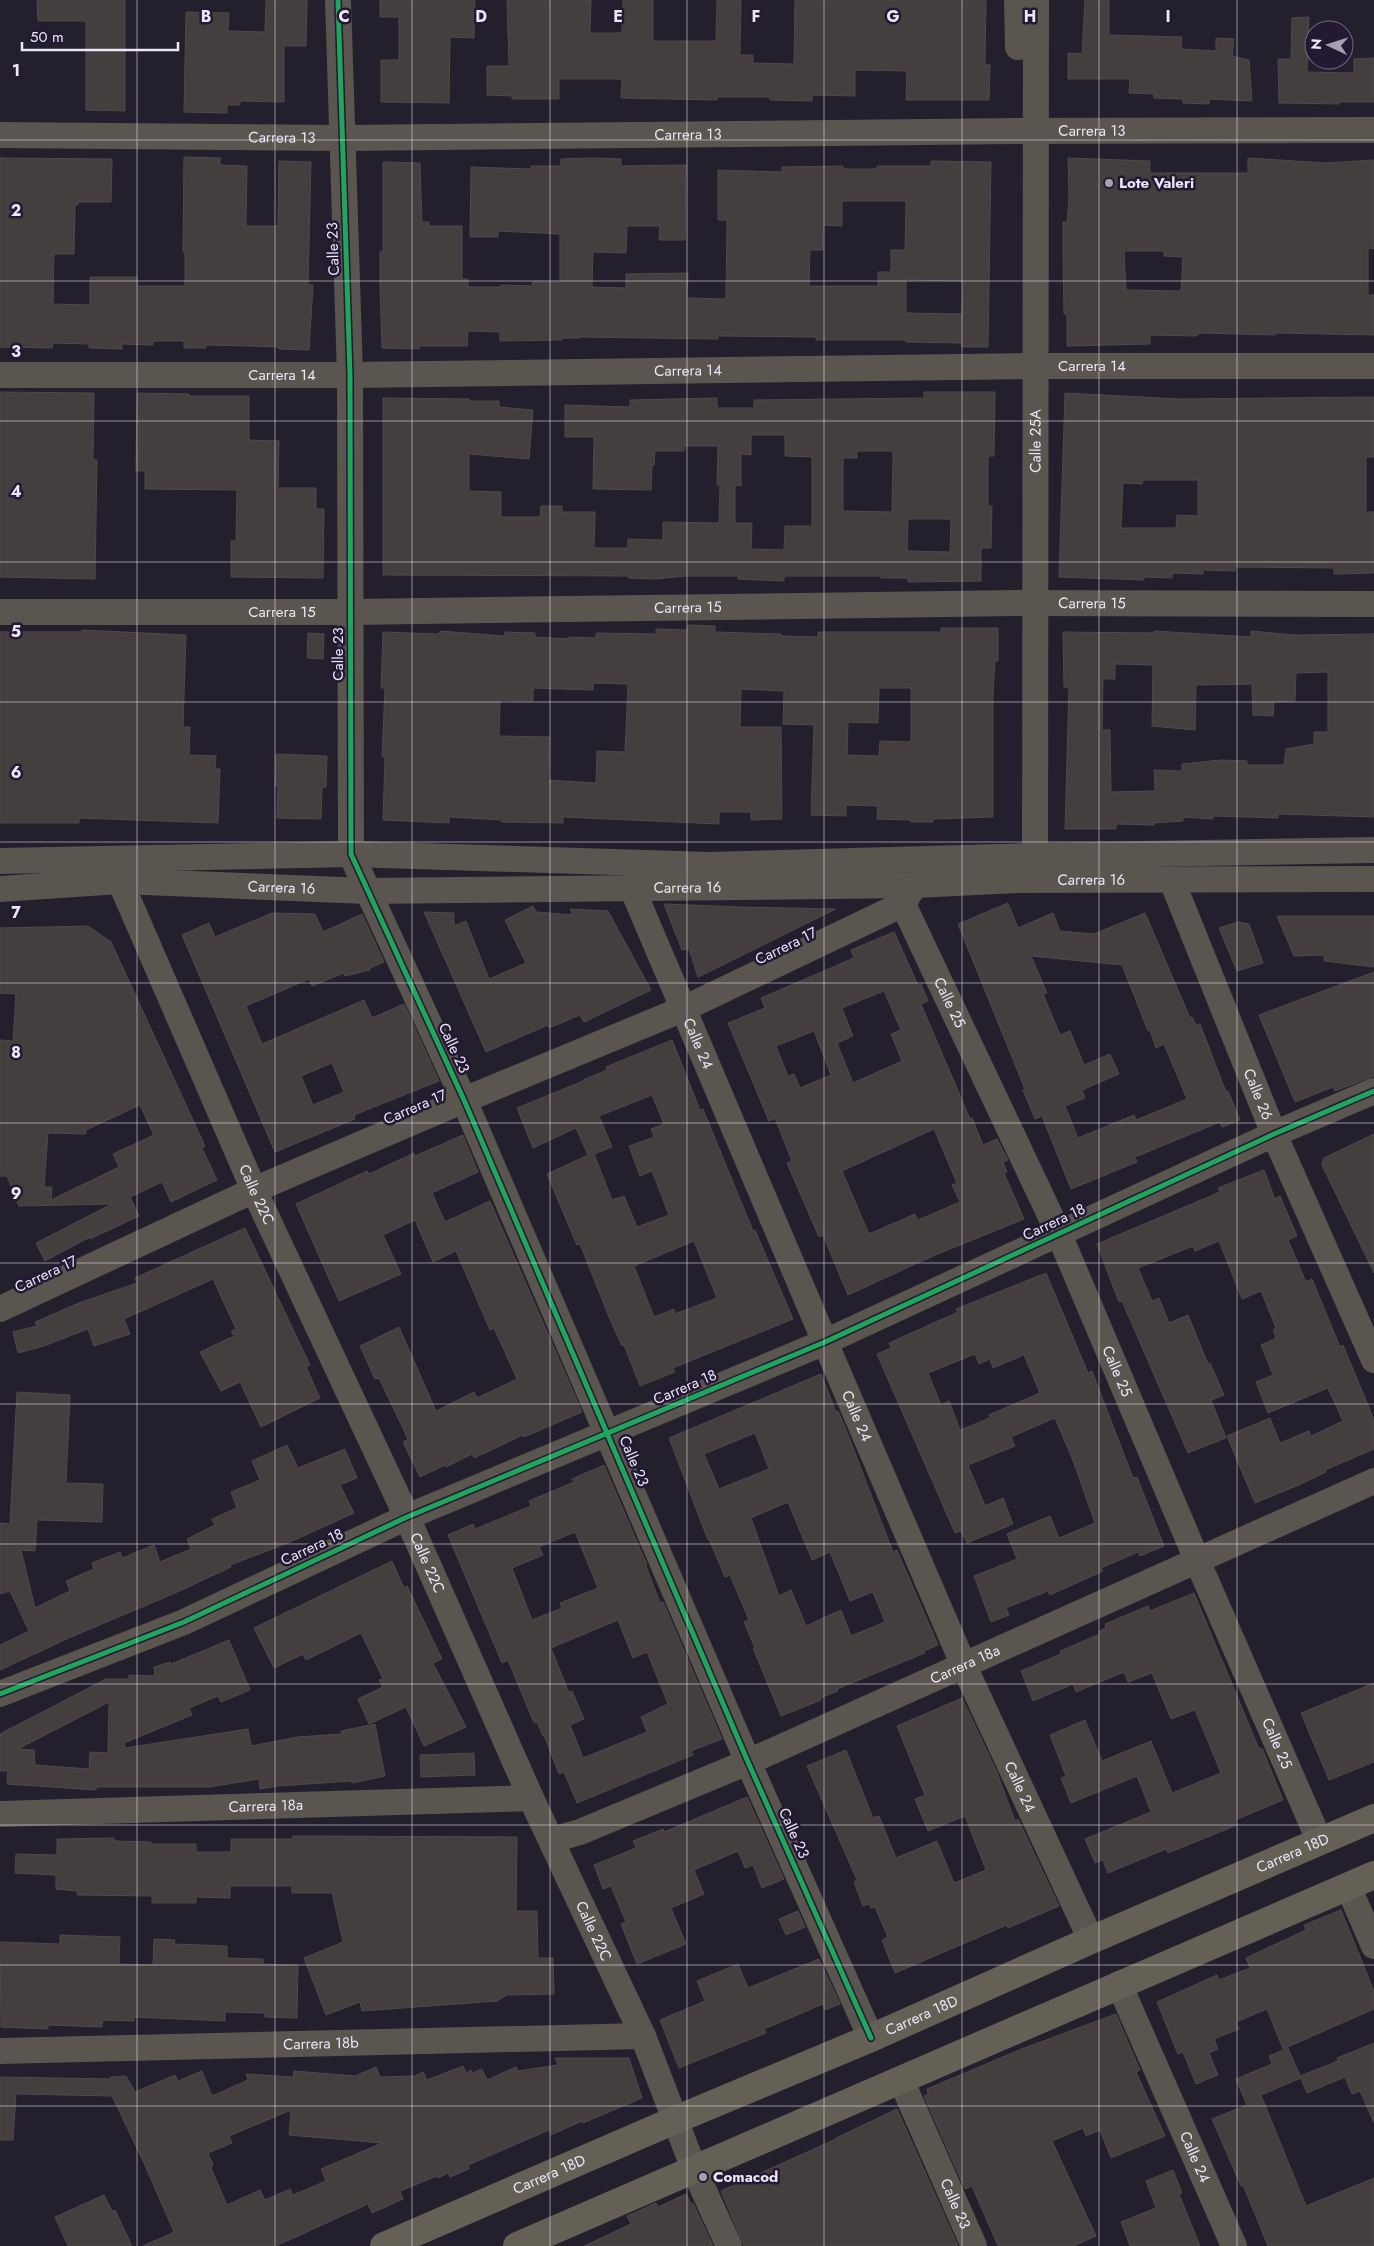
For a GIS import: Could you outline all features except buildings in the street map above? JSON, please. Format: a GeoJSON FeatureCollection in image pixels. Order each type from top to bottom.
{"type":"FeatureCollection","features":[{"type":"Feature","properties":{"kind":"main road","name":"Carrera 18D"},"geometry":{"type":"LineString","coordinates":[[384,2246],[675,2120],[871,2038],[1091,1940],[1374,1818]]}},
{"type":"Feature","properties":{"kind":"main road"},"geometry":{"type":"LineString","coordinates":[[517,2246],[1374,1875]]}},
{"type":"Feature","properties":{"kind":"street","name":"Calle 23"},"geometry":{"type":"LineString","coordinates":[[338,0],[350,375],[351,854],[464,1100],[748,1762],[871,2038]]}},
{"type":"Feature","properties":{"kind":"street","name":"Calle 25A"},"geometry":{"type":"LineString","coordinates":[[1017,0],[1027,131]]}},
{"type":"Feature","properties":{"kind":"street","name":"Calle 25A"},"geometry":{"type":"LineString","coordinates":[[1027,868],[1027,131],[1036,0]]}},
{"type":"Feature","properties":{"kind":"street","name":"Carrera 13"},"geometry":{"type":"LineString","coordinates":[[0,135],[343,138],[1027,131],[1374,130]]}},
{"type":"Feature","properties":{"kind":"street","name":"Carrera 14"},"geometry":{"type":"LineString","coordinates":[[0,375],[350,375],[1027,366],[1374,366]]}},
{"type":"Feature","properties":{"kind":"street","name":"Carrera 15"},"geometry":{"type":"LineString","coordinates":[[0,612],[350,612],[1027,604],[1374,604]]}},
{"type":"Feature","properties":{"kind":"street","name":"Carrera 16"},"geometry":{"type":"LineString","coordinates":[[0,861],[351,854],[710,865],[1027,868],[1374,850]]}},
{"type":"Feature","properties":{"kind":"street","name":"Carrera 16"},"geometry":{"type":"LineString","coordinates":[[0,889],[120,881],[367,891],[632,888],[909,894],[1027,868],[1172,881],[1374,879]]}},
{"type":"Feature","properties":{"kind":"street","name":"Calle 22C"},"geometry":{"type":"LineString","coordinates":[[120,881],[254,1190],[407,1517],[531,1798],[643,2036],[694,2169],[729,2246]]}},
{"type":"Feature","properties":{"kind":"street","name":"Calle 26"},"geometry":{"type":"LineString","coordinates":[[1172,881],[1274,1134],[1374,1360]]}},
{"type":"Feature","properties":{"kind":"street","name":"Calle 24"},"geometry":{"type":"LineString","coordinates":[[632,888],[964,1666],[1091,1940]]}},
{"type":"Feature","properties":{"kind":"street","name":"Carrera 17"},"geometry":{"type":"LineString","coordinates":[[0,1310],[254,1190],[683,1009],[909,894]]}},
{"type":"Feature","properties":{"kind":"street","name":"Calle 25"},"geometry":{"type":"LineString","coordinates":[[909,894],[1059,1234],[1197,1560],[1320,1842]]}},
{"type":"Feature","properties":{"kind":"street","name":"Carrera 18"},"geometry":{"type":"LineString","coordinates":[[0,1694],[184,1622],[407,1517],[825,1342],[1274,1134],[1374,1091]]}},
{"type":"Feature","properties":{"kind":"street","name":"Carrera 18a"},"geometry":{"type":"LineString","coordinates":[[552,1840],[580,1832],[748,1762],[1374,1481]]}},
{"type":"Feature","properties":{"kind":"street","name":"Carrera 18a"},"geometry":{"type":"LineString","coordinates":[[0,1814],[531,1798]]}},
{"type":"Feature","properties":{"kind":"street"},"geometry":{"type":"LineString","coordinates":[[1348,1886],[1374,1946]]}},
{"type":"Feature","properties":{"kind":"street","name":"Calle 24"},"geometry":{"type":"LineString","coordinates":[[1119,1984],[1234,2246]]}},
{"type":"Feature","properties":{"kind":"street","name":"Carrera 18b"},"geometry":{"type":"LineString","coordinates":[[0,2051],[643,2036]]}},
{"type":"Feature","properties":{"kind":"street","name":"Calle 23"},"geometry":{"type":"LineString","coordinates":[[901,2080],[974,2246]]}},
{"type":"Feature","properties":{"kind":"cycle path"},"geometry":{"type":"LineString","coordinates":[[338,0],[350,375],[351,854],[464,1100],[748,1762],[871,2038]]}},
{"type":"Feature","properties":{"kind":"cycle path"},"geometry":{"type":"LineString","coordinates":[[0,1694],[184,1622],[407,1517],[825,1342],[1274,1134],[1374,1091]]}},
{"type":"Feature","properties":{"kind":"place","name":"Lote Valeri"},"geometry":{"type":"Point","coordinates":[1109,183]}},
{"type":"Feature","properties":{"kind":"place","name":"Comacod"},"geometry":{"type":"Point","coordinates":[703,2177]}}]}
